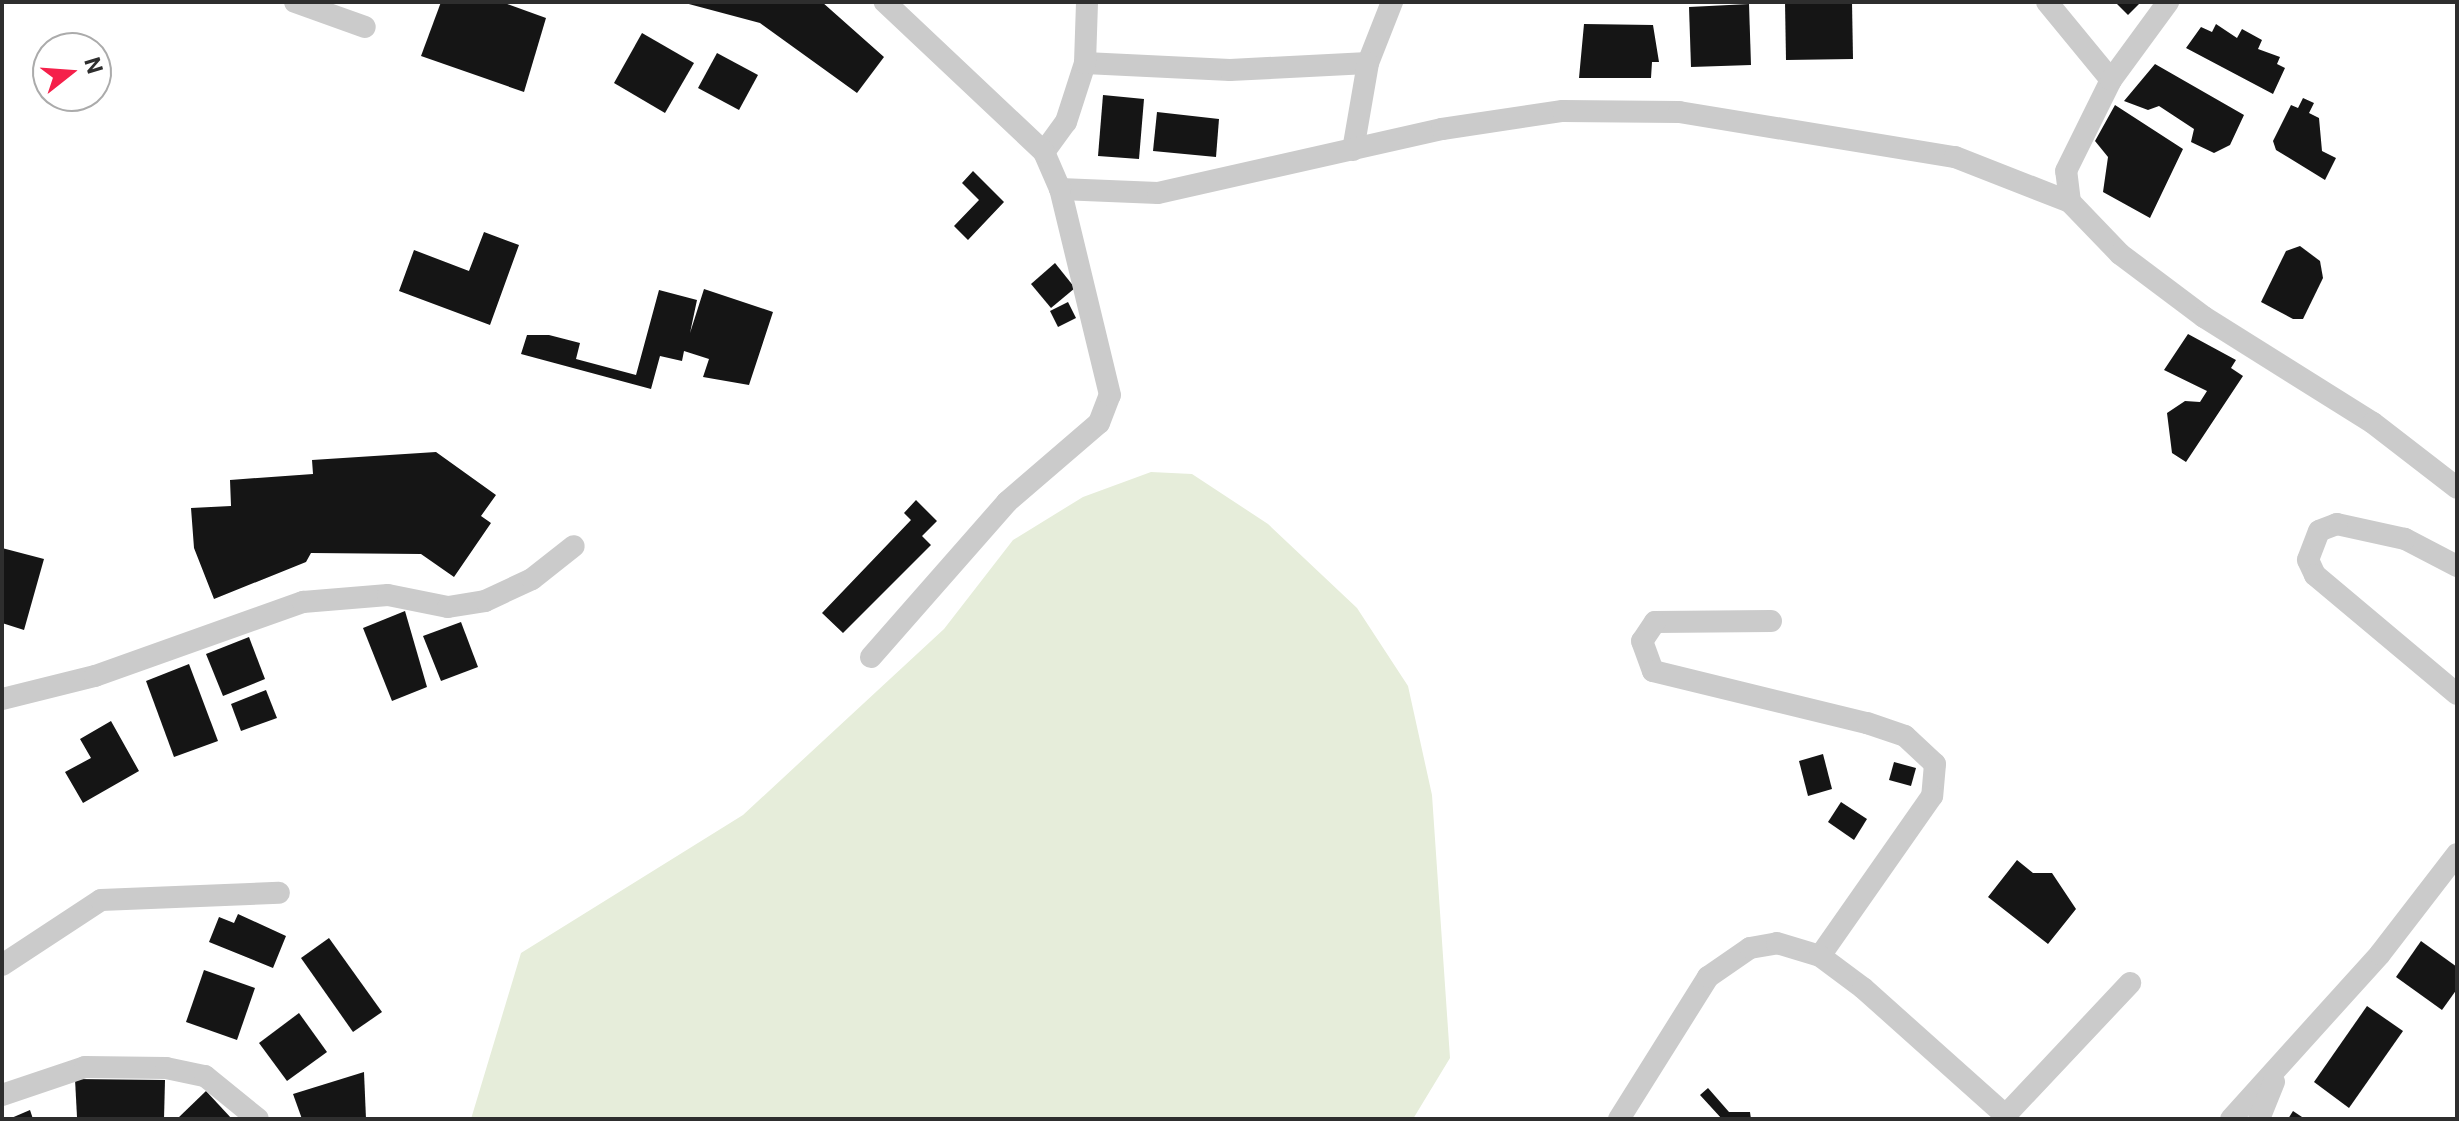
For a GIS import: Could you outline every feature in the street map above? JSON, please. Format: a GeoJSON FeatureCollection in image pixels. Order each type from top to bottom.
{"type":"FeatureCollection","features":[{"type":"Feature","properties":{"kind":"street"},"geometry":{"type":"LineString","coordinates":[[295,2],[365,27]]}},
{"type":"Feature","properties":{"kind":"street"},"geometry":{"type":"LineString","coordinates":[[871,657],[1007,502],[1106,410],[1109,377],[1060,189],[1044,152],[885,2]]}},
{"type":"Feature","properties":{"kind":"street"},"geometry":{"type":"LineString","coordinates":[[1044,152],[1066,122],[1085,63],[1087,2]]}},
{"type":"Feature","properties":{"kind":"street"},"geometry":{"type":"LineString","coordinates":[[1353,150],[1368,63],[1392,2]]}},
{"type":"Feature","properties":{"kind":"street"},"geometry":{"type":"LineString","coordinates":[[2047,2],[2111,80]]}},
{"type":"Feature","properties":{"kind":"street"},"geometry":{"type":"LineString","coordinates":[[2070,202],[2064,179],[2070,161],[2111,80],[2168,2]]}},
{"type":"Feature","properties":{"kind":"street"},"geometry":{"type":"LineString","coordinates":[[1085,63],[1230,70],[1368,63]]}},
{"type":"Feature","properties":{"kind":"street"},"geometry":{"type":"LineString","coordinates":[[1060,189],[1158,193],[1515,115],[1639,110],[1915,150],[2036,184],[2070,202],[2120,254],[2204,317],[2373,423],[2457,488]]}},
{"type":"Feature","properties":{"kind":"street"},"geometry":{"type":"LineString","coordinates":[[2036,184],[2070,161]]}},
{"type":"Feature","properties":{"kind":"street"},"geometry":{"type":"LineString","coordinates":[[2457,566],[2405,539],[2337,524],[2319,531],[2308,560],[2315,575],[2457,694]]}},
{"type":"Feature","properties":{"kind":"street"},"geometry":{"type":"LineString","coordinates":[[2,699],[95,676],[303,602],[388,595],[448,607],[485,601],[532,579],[574,546]]}},
{"type":"Feature","properties":{"kind":"street"},"geometry":{"type":"LineString","coordinates":[[1771,621],[1655,622],[1642,641],[1653,671],[1879,727],[1924,748],[1935,764],[1932,796],[1820,956]]}},
{"type":"Feature","properties":{"kind":"street"},"geometry":{"type":"LineString","coordinates":[[2231,1119],[2278,1074],[2457,854]]}},
{"type":"Feature","properties":{"kind":"street"},"geometry":{"type":"LineString","coordinates":[[2,965],[101,900],[279,893]]}},
{"type":"Feature","properties":{"kind":"street"},"geometry":{"type":"LineString","coordinates":[[1619,1119],[1663,1041],[1729,959],[1777,943],[1820,956],[2004,1117],[2130,983]]}},
{"type":"Feature","properties":{"kind":"street"},"geometry":{"type":"LineString","coordinates":[[2,1095],[85,1067],[166,1068],[205,1076],[258,1119]]}},
{"type":"Feature","properties":{"kind":"street"},"geometry":{"type":"LineString","coordinates":[[2259,1119],[2278,1074]]}},
{"type":"Feature","properties":{"kind":"green space"},"geometry":{"type":"Polygon","coordinates":[[[1151,472],[1192,474],[1268,524],[1357,608],[1408,686],[1432,795],[1450,1058],[1413,1119],[471,1119],[521,953],[743,815],[944,629],[1013,540],[1083,497],[1151,472]]]}},
{"type":"Feature","properties":{"kind":"building"},"geometry":{"type":"Polygon","coordinates":[[[441,2],[502,2],[546,18],[524,92],[421,56],[441,2]]]}},
{"type":"Feature","properties":{"kind":"building"},"geometry":{"type":"Polygon","coordinates":[[[822,2],[884,57],[857,93],[760,23],[685,3],[822,2]]]}},
{"type":"Feature","properties":{"kind":"building"},"geometry":{"type":"Polygon","coordinates":[[[1785,2],[1852,2],[1853,59],[1786,60],[1785,2]]]}},
{"type":"Feature","properties":{"kind":"building"},"geometry":{"type":"Polygon","coordinates":[[[2115,2],[2141,2],[2128,15],[2115,2]]]}},
{"type":"Feature","properties":{"kind":"building"},"geometry":{"type":"Polygon","coordinates":[[[1749,4],[1751,65],[1691,67],[1689,7],[1749,4]]]}},
{"type":"Feature","properties":{"kind":"building"},"geometry":{"type":"Polygon","coordinates":[[[1584,24],[1653,25],[1659,62],[1652,62],[1651,78],[1579,78],[1584,24]]]}},
{"type":"Feature","properties":{"kind":"building"},"geometry":{"type":"Polygon","coordinates":[[[2216,24],[2237,38],[2242,29],[2262,40],[2258,49],[2280,57],[2277,64],[2285,68],[2273,94],[2186,48],[2201,27],[2212,32],[2216,24]]]}},
{"type":"Feature","properties":{"kind":"building"},"geometry":{"type":"Polygon","coordinates":[[[642,33],[694,63],[665,113],[614,83],[642,33]]]}},
{"type":"Feature","properties":{"kind":"building"},"geometry":{"type":"Polygon","coordinates":[[[717,53],[758,75],[739,110],[698,88],[717,53]]]}},
{"type":"Feature","properties":{"kind":"building"},"geometry":{"type":"Polygon","coordinates":[[[2155,64],[2244,115],[2230,145],[2214,153],[2191,142],[2194,129],[2159,106],[2148,110],[2124,101],[2155,64]]]}},
{"type":"Feature","properties":{"kind":"building"},"geometry":{"type":"Polygon","coordinates":[[[1103,95],[1144,99],[1139,159],[1098,156],[1103,95]]]}},
{"type":"Feature","properties":{"kind":"building"},"geometry":{"type":"Polygon","coordinates":[[[2303,98],[2314,103],[2309,113],[2319,118],[2322,151],[2336,158],[2325,180],[2276,150],[2273,141],[2291,105],[2298,108],[2303,98]]]}},
{"type":"Feature","properties":{"kind":"building"},"geometry":{"type":"Polygon","coordinates":[[[2115,105],[2183,149],[2150,218],[2103,192],[2108,157],[2095,141],[2115,105]]]}},
{"type":"Feature","properties":{"kind":"building"},"geometry":{"type":"Polygon","coordinates":[[[1157,112],[1219,119],[1216,157],[1153,151],[1157,112]]]}},
{"type":"Feature","properties":{"kind":"building"},"geometry":{"type":"Polygon","coordinates":[[[973,171],[1004,202],[968,240],[954,226],[979,200],[962,183],[973,171]]]}},
{"type":"Feature","properties":{"kind":"building"},"geometry":{"type":"Polygon","coordinates":[[[484,232],[519,245],[490,325],[399,291],[414,250],[469,271],[484,232]]]}},
{"type":"Feature","properties":{"kind":"building"},"geometry":{"type":"Polygon","coordinates":[[[2300,246],[2320,261],[2323,278],[2303,319],[2293,319],[2261,302],[2286,251],[2300,246]]]}},
{"type":"Feature","properties":{"kind":"building"},"geometry":{"type":"Polygon","coordinates":[[[1055,263],[1075,288],[1051,308],[1031,284],[1055,263]]]}},
{"type":"Feature","properties":{"kind":"building"},"geometry":{"type":"Polygon","coordinates":[[[704,289],[773,312],[749,385],[703,377],[709,359],[684,351],[682,361],[660,356],[651,389],[521,354],[527,335],[549,335],[580,343],[576,359],[636,375],[659,290],[697,300],[690,333],[704,289]]]}},
{"type":"Feature","properties":{"kind":"building"},"geometry":{"type":"Polygon","coordinates":[[[1068,302],[1076,318],[1058,327],[1050,311],[1068,302]]]}},
{"type":"Feature","properties":{"kind":"building"},"geometry":{"type":"Polygon","coordinates":[[[2188,334],[2236,360],[2231,368],[2243,376],[2186,462],[2172,453],[2167,413],[2185,401],[2200,402],[2207,391],[2164,370],[2188,334]]]}},
{"type":"Feature","properties":{"kind":"building"},"geometry":{"type":"Polygon","coordinates":[[[436,452],[496,495],[481,516],[491,523],[454,577],[421,554],[311,553],[306,562],[214,599],[194,548],[191,508],[231,506],[230,480],[313,474],[312,460],[436,452]]]}},
{"type":"Feature","properties":{"kind":"building"},"geometry":{"type":"Polygon","coordinates":[[[916,500],[937,521],[922,536],[931,545],[843,633],[822,613],[911,520],[904,513],[916,500]]]}},
{"type":"Feature","properties":{"kind":"building"},"geometry":{"type":"Polygon","coordinates":[[[2,548],[44,559],[24,630],[2,623],[2,548]]]}},
{"type":"Feature","properties":{"kind":"building"},"geometry":{"type":"Polygon","coordinates":[[[405,611],[427,687],[392,701],[363,628],[405,611]]]}},
{"type":"Feature","properties":{"kind":"building"},"geometry":{"type":"Polygon","coordinates":[[[461,622],[478,667],[441,681],[423,636],[461,622]]]}},
{"type":"Feature","properties":{"kind":"building"},"geometry":{"type":"Polygon","coordinates":[[[249,637],[265,679],[223,696],[206,654],[249,637]]]}},
{"type":"Feature","properties":{"kind":"building"},"geometry":{"type":"Polygon","coordinates":[[[189,664],[218,741],[174,757],[146,681],[189,664]]]}},
{"type":"Feature","properties":{"kind":"building"},"geometry":{"type":"Polygon","coordinates":[[[266,690],[277,718],[241,731],[231,704],[266,690]]]}},
{"type":"Feature","properties":{"kind":"building"},"geometry":{"type":"Polygon","coordinates":[[[111,721],[139,771],[83,803],[65,772],[91,758],[80,739],[111,721]]]}},
{"type":"Feature","properties":{"kind":"building"},"geometry":{"type":"Polygon","coordinates":[[[1823,754],[1832,789],[1808,796],[1799,761],[1823,754]]]}},
{"type":"Feature","properties":{"kind":"building"},"geometry":{"type":"Polygon","coordinates":[[[1894,762],[1916,768],[1911,786],[1889,780],[1894,762]]]}},
{"type":"Feature","properties":{"kind":"building"},"geometry":{"type":"Polygon","coordinates":[[[1841,802],[1867,819],[1854,840],[1828,822],[1841,802]]]}},
{"type":"Feature","properties":{"kind":"building"},"geometry":{"type":"Polygon","coordinates":[[[2017,860],[2033,873],[2052,873],[2076,909],[2048,944],[1988,897],[2017,860]]]}},
{"type":"Feature","properties":{"kind":"building"},"geometry":{"type":"Polygon","coordinates":[[[238,914],[286,936],[273,968],[209,942],[219,917],[234,923],[238,914]]]}},
{"type":"Feature","properties":{"kind":"building"},"geometry":{"type":"Polygon","coordinates":[[[329,938],[382,1012],[353,1032],[301,958],[329,938]]]}},
{"type":"Feature","properties":{"kind":"building"},"geometry":{"type":"Polygon","coordinates":[[[2421,941],[2457,967],[2457,989],[2442,1010],[2396,977],[2421,941]]]}},
{"type":"Feature","properties":{"kind":"building"},"geometry":{"type":"Polygon","coordinates":[[[204,970],[255,988],[237,1040],[186,1022],[204,970]]]}},
{"type":"Feature","properties":{"kind":"building"},"geometry":{"type":"Polygon","coordinates":[[[2367,1006],[2403,1031],[2349,1108],[2314,1082],[2367,1006]]]}},
{"type":"Feature","properties":{"kind":"building"},"geometry":{"type":"Polygon","coordinates":[[[299,1013],[327,1052],[287,1081],[259,1043],[299,1013]]]}},
{"type":"Feature","properties":{"kind":"building"},"geometry":{"type":"Polygon","coordinates":[[[364,1072],[366,1119],[302,1119],[293,1094],[364,1072]]]}},
{"type":"Feature","properties":{"kind":"building"},"geometry":{"type":"Polygon","coordinates":[[[75,1079],[165,1080],[164,1119],[77,1117],[75,1079]]]}},
{"type":"Feature","properties":{"kind":"building"},"geometry":{"type":"Polygon","coordinates":[[[1708,1088],[1729,1112],[1750,1112],[1751,1119],[1722,1119],[1700,1095],[1708,1088]]]}},
{"type":"Feature","properties":{"kind":"building"},"geometry":{"type":"Polygon","coordinates":[[[206,1091],[232,1119],[177,1119],[206,1091]]]}},
{"type":"Feature","properties":{"kind":"building"},"geometry":{"type":"Polygon","coordinates":[[[30,1110],[33,1119],[9,1119],[30,1110]]]}},
{"type":"Feature","properties":{"kind":"building"},"geometry":{"type":"Polygon","coordinates":[[[2293,1111],[2305,1119],[2288,1119],[2293,1111]]]}}]}
